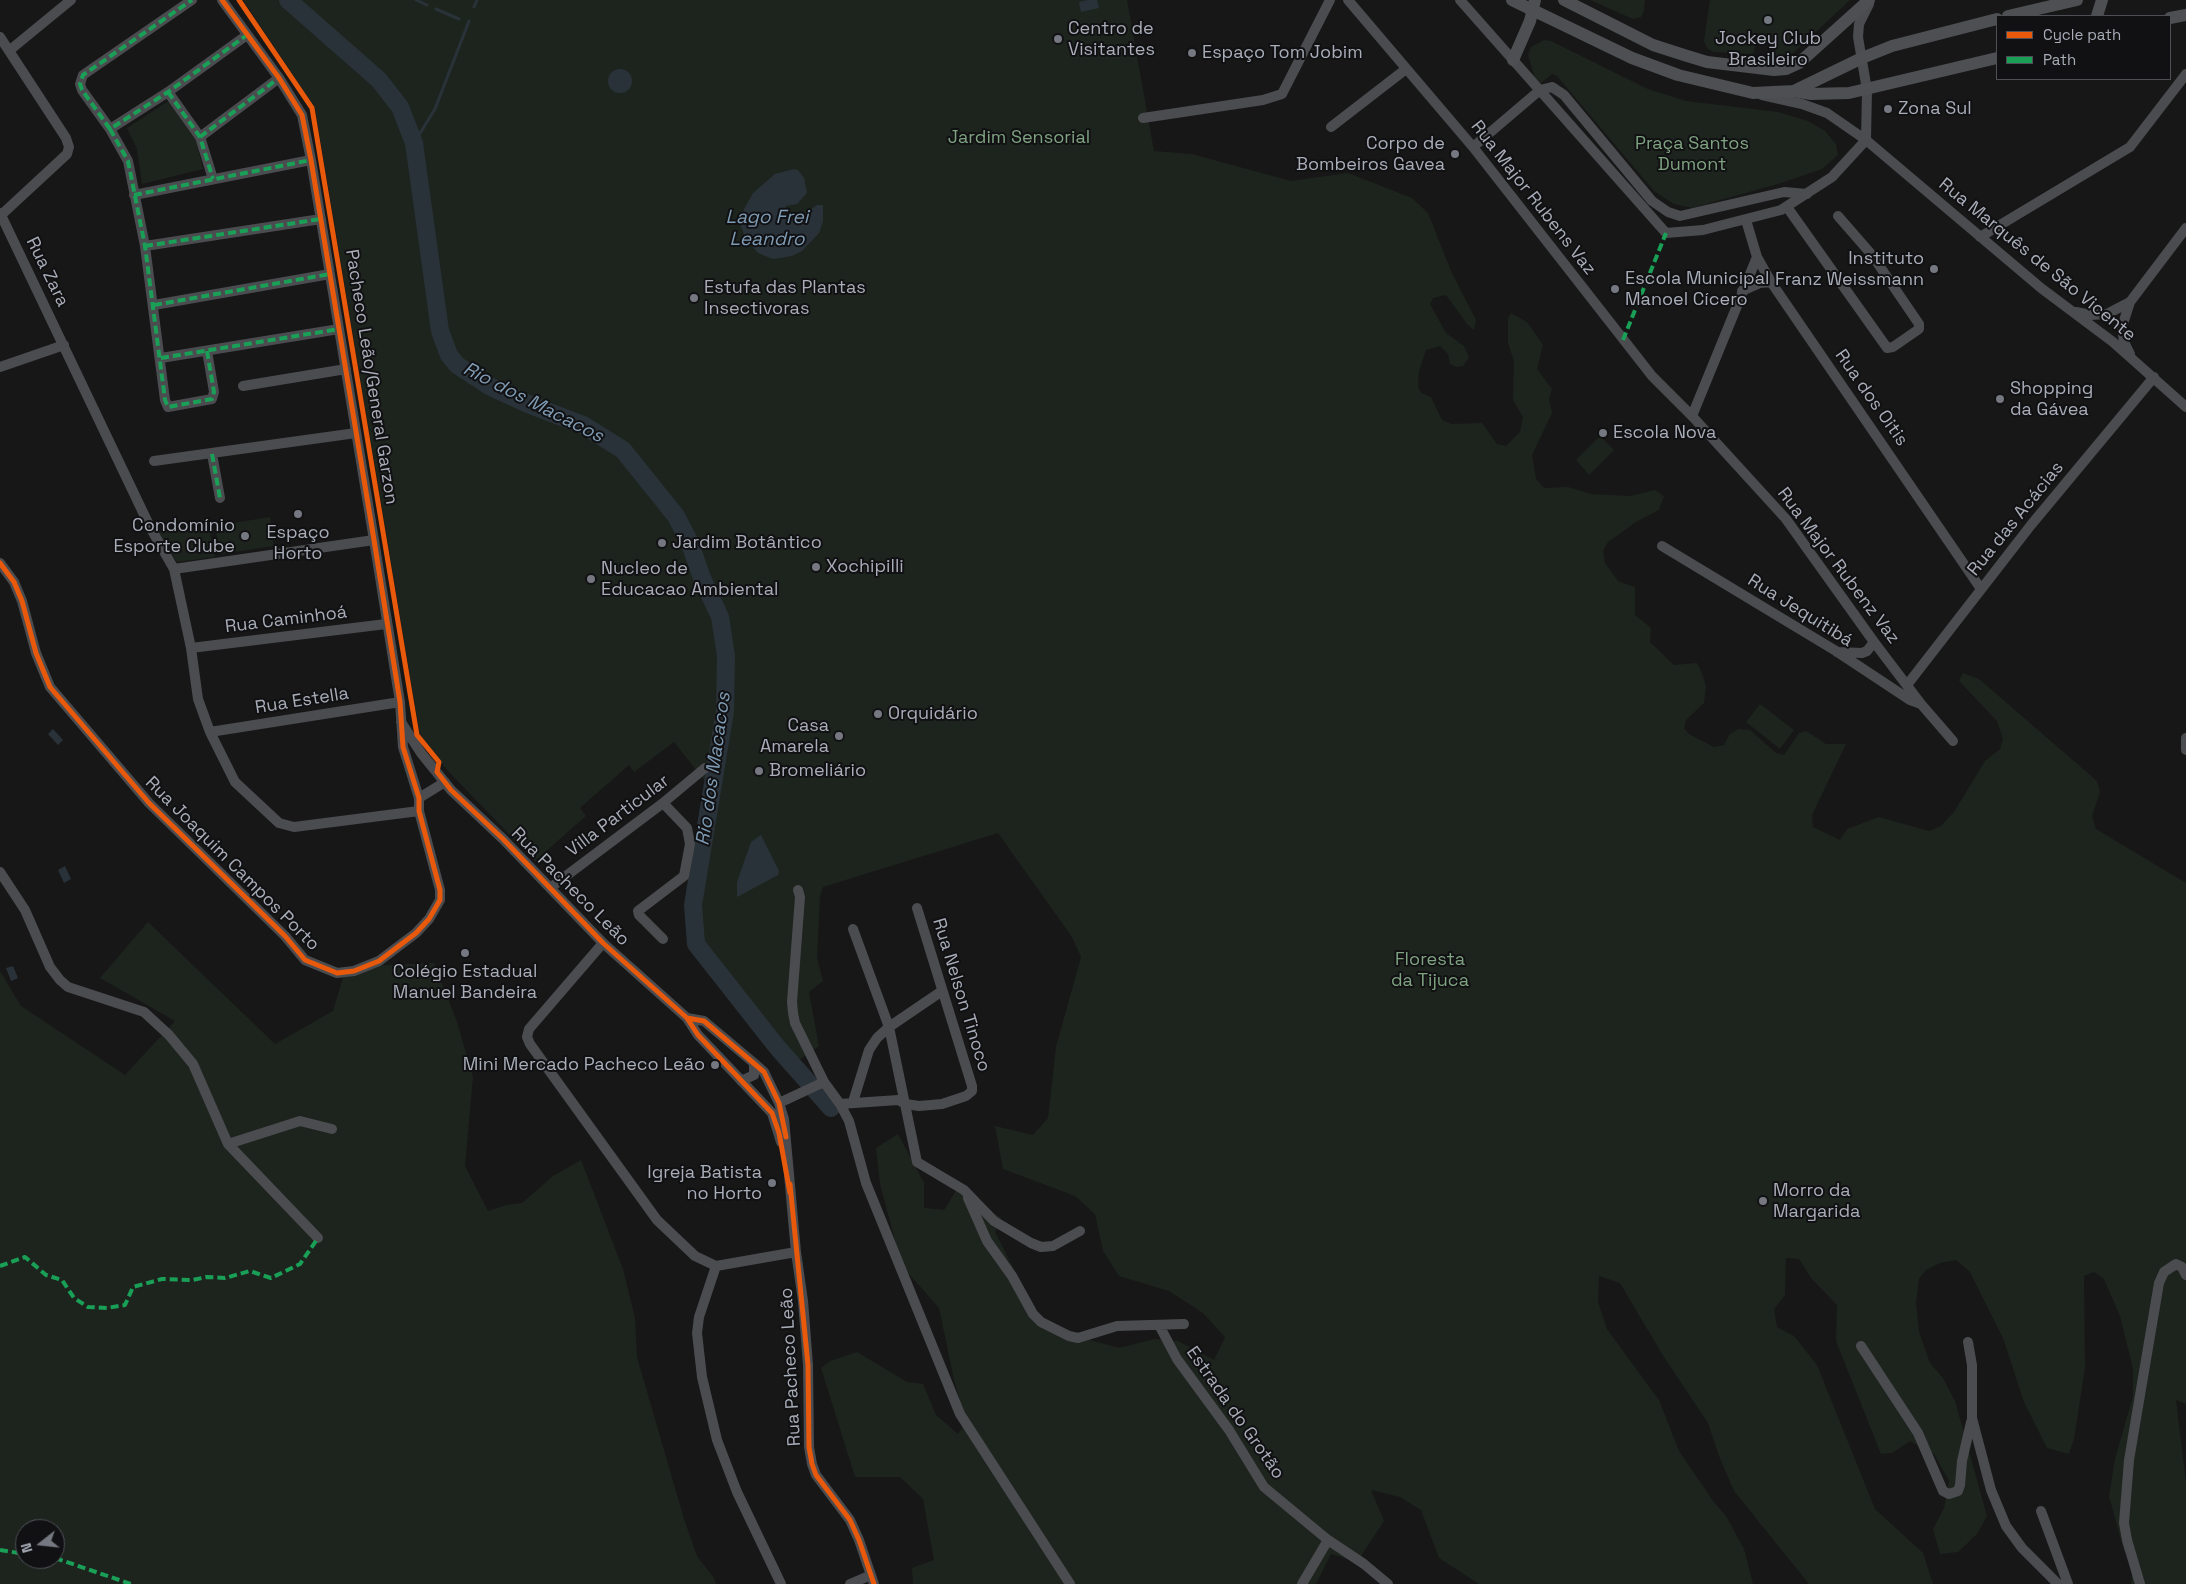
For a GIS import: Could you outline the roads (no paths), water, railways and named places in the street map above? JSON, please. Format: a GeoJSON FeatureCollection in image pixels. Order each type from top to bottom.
{"type":"FeatureCollection","features":[{"type":"Feature","properties":{"kind":"main road"},"geometry":{"type":"LineString","coordinates":[[1512,0],[1534,6],[1587,38],[1650,65],[1716,86],[1753,93],[1794,91],[1824,94],[1867,90],[1996,58]]}},
{"type":"Feature","properties":{"kind":"main road"},"geometry":{"type":"LineString","coordinates":[[1564,0],[1653,45],[1707,62],[1774,70],[1786,69],[1799,63],[1869,0]]}},
{"type":"Feature","properties":{"kind":"main road"},"geometry":{"type":"LineString","coordinates":[[2012,15],[2077,0]]}},
{"type":"Feature","properties":{"kind":"main road"},"geometry":{"type":"LineString","coordinates":[[2097,15],[2102,0]]}},
{"type":"Feature","properties":{"kind":"main road"},"geometry":{"type":"LineString","coordinates":[[1513,60],[1534,6]]}},
{"type":"Feature","properties":{"kind":"main road"},"geometry":{"type":"LineString","coordinates":[[2171,18],[2186,15]]}},
{"type":"Feature","properties":{"kind":"main road"},"geometry":{"type":"LineString","coordinates":[[1794,91],[1862,58],[1916,38],[1996,19]]}},
{"type":"Feature","properties":{"kind":"street"},"geometry":{"type":"LineString","coordinates":[[10,50],[71,0]]}},
{"type":"Feature","properties":{"kind":"street"},"geometry":{"type":"LineString","coordinates":[[192,0],[84,75],[80,80],[82,90],[110,129],[128,161],[145,246],[165,400],[170,408],[212,399],[214,392],[208,351]]}},
{"type":"Feature","properties":{"kind":"street"},"geometry":{"type":"LineString","coordinates":[[222,0],[300,110],[311,160],[374,540],[400,702],[403,747],[419,798],[445,782]]}},
{"type":"Feature","properties":{"kind":"street"},"geometry":{"type":"LineString","coordinates":[[1143,118],[1263,100],[1282,94],[1330,0]]}},
{"type":"Feature","properties":{"kind":"street","name":"Rua Major Rubens Vaz"},"geometry":{"type":"LineString","coordinates":[[1348,0],[1473,147],[1652,376],[1692,416]]}},
{"type":"Feature","properties":{"kind":"street"},"geometry":{"type":"LineString","coordinates":[[1460,0],[1666,233],[1703,230],[1746,220],[1787,207],[1832,177],[1866,140],[1867,90],[1858,37],[1859,24],[1872,0]]}},
{"type":"Feature","properties":{"kind":"street"},"geometry":{"type":"LineString","coordinates":[[110,129],[168,92],[247,35]]}},
{"type":"Feature","properties":{"kind":"street"},"geometry":{"type":"LineString","coordinates":[[0,37],[66,138],[69,147],[67,154],[1,214]]}},
{"type":"Feature","properties":{"kind":"street"},"geometry":{"type":"LineString","coordinates":[[1331,127],[1406,69]]}},
{"type":"Feature","properties":{"kind":"street"},"geometry":{"type":"LineString","coordinates":[[1980,237],[2130,147],[2186,74]]}},
{"type":"Feature","properties":{"kind":"street"},"geometry":{"type":"LineString","coordinates":[[200,137],[279,78]]}},
{"type":"Feature","properties":{"kind":"street"},"geometry":{"type":"LineString","coordinates":[[1473,147],[1540,90],[1552,87],[1564,95],[1652,201],[1668,212],[1680,216],[1784,192],[1807,194]]}},
{"type":"Feature","properties":{"kind":"street"},"geometry":{"type":"LineString","coordinates":[[168,92],[200,137],[213,179]]}},
{"type":"Feature","properties":{"kind":"street"},"geometry":{"type":"LineString","coordinates":[[1753,93],[1802,104],[1827,114],[1866,140]]}},
{"type":"Feature","properties":{"kind":"street","name":"Rua Marquês de São Vicente"},"geometry":{"type":"LineString","coordinates":[[1866,140],[1980,237],[2137,362],[2186,407]]}},
{"type":"Feature","properties":{"kind":"street"},"geometry":{"type":"LineString","coordinates":[[134,195],[311,160]]}},
{"type":"Feature","properties":{"kind":"street"},"geometry":{"type":"LineString","coordinates":[[1787,207],[1887,348],[1893,347],[1919,329],[1919,324],[1872,255],[1838,216]]}},
{"type":"Feature","properties":{"kind":"street","name":"Rua Zara"},"geometry":{"type":"LineString","coordinates":[[1,214],[150,526],[174,569],[191,648],[198,699],[210,732],[228,769],[244,791],[279,823],[294,827],[307,827],[419,811]]}},
{"type":"Feature","properties":{"kind":"street"},"geometry":{"type":"LineString","coordinates":[[145,246],[321,219]]}},
{"type":"Feature","properties":{"kind":"street","name":"Rua dos Oitis"},"geometry":{"type":"LineString","coordinates":[[1746,220],[1757,257],[1771,282],[1981,589]]}},
{"type":"Feature","properties":{"kind":"street"},"geometry":{"type":"LineString","coordinates":[[2137,362],[2124,342],[2122,320],[2130,302],[2186,228]]}},
{"type":"Feature","properties":{"kind":"street"},"geometry":{"type":"LineString","coordinates":[[1692,416],[1757,257]]}},
{"type":"Feature","properties":{"kind":"street"},"geometry":{"type":"LineString","coordinates":[[154,306],[330,274]]}},
{"type":"Feature","properties":{"kind":"street"},"geometry":{"type":"LineString","coordinates":[[1742,291],[1760,283],[1771,282]]}},
{"type":"Feature","properties":{"kind":"street"},"geometry":{"type":"LineString","coordinates":[[2068,308],[2083,314],[2098,316],[2116,312],[2130,302]]}},
{"type":"Feature","properties":{"kind":"street"},"geometry":{"type":"LineString","coordinates":[[161,358],[339,329]]}},
{"type":"Feature","properties":{"kind":"street"},"geometry":{"type":"LineString","coordinates":[[0,367],[64,345]]}},
{"type":"Feature","properties":{"kind":"street"},"geometry":{"type":"LineString","coordinates":[[243,386],[346,370]]}},
{"type":"Feature","properties":{"kind":"street","name":"Rua das Acácias"},"geometry":{"type":"LineString","coordinates":[[1907,685],[1981,589],[2154,377]]}},
{"type":"Feature","properties":{"kind":"street","name":"Rua Major Rubenz Vaz"},"geometry":{"type":"LineString","coordinates":[[1692,416],[1786,519],[1874,642],[1921,704],[1953,741]]}},
{"type":"Feature","properties":{"kind":"street"},"geometry":{"type":"LineString","coordinates":[[154,461],[356,433]]}},
{"type":"Feature","properties":{"kind":"street"},"geometry":{"type":"LineString","coordinates":[[212,454],[220,498]]}},
{"type":"Feature","properties":{"kind":"street"},"geometry":{"type":"LineString","coordinates":[[174,569],[374,540]]}},
{"type":"Feature","properties":{"kind":"street","name":"Rua Jequitibá"},"geometry":{"type":"LineString","coordinates":[[1662,546],[1836,652],[1910,700],[1921,704]]}},
{"type":"Feature","properties":{"kind":"street","name":"Rua Joaquim Campos Porto"},"geometry":{"type":"LineString","coordinates":[[0,563],[14,582],[22,602],[39,662],[50,687],[149,803],[285,936],[305,960],[337,973],[362,968],[379,961],[416,933],[429,919],[440,900],[440,890],[419,811],[419,798]]}},
{"type":"Feature","properties":{"kind":"street","name":"Rua Caminhoá"},"geometry":{"type":"LineString","coordinates":[[191,648],[386,624]]}},
{"type":"Feature","properties":{"kind":"street"},"geometry":{"type":"LineString","coordinates":[[1836,652],[1862,653],[1874,642]]}},
{"type":"Feature","properties":{"kind":"street","name":"Rua Estella"},"geometry":{"type":"LineString","coordinates":[[210,732],[400,702]]}},
{"type":"Feature","properties":{"kind":"street","name":"Rua Pacheco Leão"},"geometry":{"type":"LineString","coordinates":[[400,719],[421,753],[445,782],[603,943],[687,1018],[698,1036],[772,1113],[779,1132],[790,1193]]}},
{"type":"Feature","properties":{"kind":"street"},"geometry":{"type":"LineString","coordinates":[[2186,738],[2186,750]]}},
{"type":"Feature","properties":{"kind":"street","name":"Villa Particular"},"geometry":{"type":"LineString","coordinates":[[550,888],[663,803],[705,768]]}},
{"type":"Feature","properties":{"kind":"street"},"geometry":{"type":"LineString","coordinates":[[663,803],[686,828],[690,844],[684,876],[638,911],[639,915],[663,939]]}},
{"type":"Feature","properties":{"kind":"street"},"geometry":{"type":"LineString","coordinates":[[0,872],[25,910],[50,967],[60,980],[68,987],[144,1012],[169,1035],[193,1064],[228,1144],[318,1238]]}},
{"type":"Feature","properties":{"kind":"street"},"geometry":{"type":"LineString","coordinates":[[798,890],[800,897],[792,1002],[795,1023],[824,1082],[840,1104],[849,1121],[866,1183],[960,1414],[1070,1584]]}},
{"type":"Feature","properties":{"kind":"street","name":"Rua Nelson Tinoco"},"geometry":{"type":"LineString","coordinates":[[906,1104],[919,1106],[942,1104],[966,1096],[972,1091],[917,908]]}},
{"type":"Feature","properties":{"kind":"street"},"geometry":{"type":"LineString","coordinates":[[854,929],[889,1027],[917,1162],[964,1190],[994,1220],[1031,1243],[1041,1247],[1052,1246],[1080,1231]]}},
{"type":"Feature","properties":{"kind":"street"},"geometry":{"type":"LineString","coordinates":[[603,943],[529,1029],[528,1037],[530,1044],[657,1220],[695,1256],[716,1266],[796,1252]]}},
{"type":"Feature","properties":{"kind":"street"},"geometry":{"type":"LineString","coordinates":[[853,1102],[869,1050],[877,1038],[889,1027],[942,991]]}},
{"type":"Feature","properties":{"kind":"street","name":"Rua Pacheco Leão"},"geometry":{"type":"LineString","coordinates":[[687,1018],[704,1021],[764,1072],[778,1101],[784,1119],[808,1365],[809,1447],[812,1464],[816,1475],[850,1520],[872,1579]]}},
{"type":"Feature","properties":{"kind":"street"},"geometry":{"type":"LineString","coordinates":[[741,1081],[754,1076],[754,1063]]}},
{"type":"Feature","properties":{"kind":"street"},"geometry":{"type":"LineString","coordinates":[[760,1099],[778,1101],[824,1082]]}},
{"type":"Feature","properties":{"kind":"street"},"geometry":{"type":"LineString","coordinates":[[840,1104],[898,1100],[906,1104]]}},
{"type":"Feature","properties":{"kind":"street"},"geometry":{"type":"LineString","coordinates":[[228,1144],[300,1121],[332,1129]]}},
{"type":"Feature","properties":{"kind":"street"},"geometry":{"type":"LineString","coordinates":[[964,1190],[987,1241],[1012,1276],[1033,1314],[1041,1322],[1069,1336],[1078,1338],[1117,1326],[1184,1324]]}},
{"type":"Feature","properties":{"kind":"street"},"geometry":{"type":"LineString","coordinates":[[2140,1584],[2124,1523],[2129,1460],[2159,1283],[2164,1272],[2176,1264],[2182,1267],[2186,1275]]}},
{"type":"Feature","properties":{"kind":"street"},"geometry":{"type":"LineString","coordinates":[[716,1266],[699,1317],[696,1333],[702,1377],[720,1449],[737,1492],[781,1584]]}},
{"type":"Feature","properties":{"kind":"street","name":"Estrada do Grotão"},"geometry":{"type":"LineString","coordinates":[[1159,1325],[1176,1359],[1229,1430],[1264,1487],[1328,1540],[1364,1564],[1388,1584]]}},
{"type":"Feature","properties":{"kind":"street"},"geometry":{"type":"LineString","coordinates":[[1861,1346],[1918,1433],[1943,1491],[1949,1494],[1958,1491],[1960,1485],[1962,1462],[1972,1418],[1972,1365],[1968,1342]]}},
{"type":"Feature","properties":{"kind":"street"},"geometry":{"type":"LineString","coordinates":[[1972,1418],[1991,1490],[2006,1526],[2022,1548],[2058,1584]]}},
{"type":"Feature","properties":{"kind":"street"},"geometry":{"type":"LineString","coordinates":[[2042,1511],[2068,1584]]}},
{"type":"Feature","properties":{"kind":"street"},"geometry":{"type":"LineString","coordinates":[[1302,1584],[1328,1540]]}},
{"type":"Feature","properties":{"kind":"street"},"geometry":{"type":"LineString","coordinates":[[850,1584],[872,1579]]}},
{"type":"Feature","properties":{"kind":"water"},"geometry":{"type":"Polygon","coordinates":[[[1097,0],[1099,8],[1081,12],[1079,2],[1097,0]]]}},
{"type":"Feature","properties":{"kind":"water"},"geometry":{"type":"Polygon","coordinates":[[[620,69],[628,73],[632,81],[628,89],[620,93],[612,89],[608,81],[612,73],[620,69]]]}},
{"type":"Feature","properties":{"kind":"water","name":"Lago Frei Leandro"},"geometry":{"type":"Polygon","coordinates":[[[794,169],[798,170],[804,178],[807,193],[797,204],[786,206],[785,214],[789,219],[793,219],[800,217],[817,205],[823,205],[823,221],[819,233],[802,251],[792,256],[773,259],[758,253],[746,239],[740,224],[744,209],[753,193],[775,174],[794,169]]]}},
{"type":"Feature","properties":{"kind":"water"},"geometry":{"type":"Polygon","coordinates":[[[53,729],[63,740],[58,745],[48,734],[53,729]]]}},
{"type":"Feature","properties":{"kind":"water"},"geometry":{"type":"Polygon","coordinates":[[[761,835],[779,871],[778,875],[737,897],[737,882],[751,842],[761,835]]]}},
{"type":"Feature","properties":{"kind":"water"},"geometry":{"type":"Polygon","coordinates":[[[65,866],[71,879],[64,883],[58,870],[65,866]]]}},
{"type":"Feature","properties":{"kind":"water"},"geometry":{"type":"Polygon","coordinates":[[[13,966],[18,978],[11,981],[6,968],[13,966]]]}},
{"type":"Feature","properties":{"kind":"waterway","name":"Rio dos Macacos"},"geometry":{"type":"LineString","coordinates":[[288,0],[379,80],[400,107],[414,143],[440,331],[449,355],[457,365],[489,386],[528,404],[583,425],[623,450],[676,516],[689,541],[702,578],[720,617],[726,656],[725,711],[693,905],[696,944],[777,1047],[831,1108]]}},
{"type":"Feature","properties":{"kind":"waterway"},"geometry":{"type":"LineString","coordinates":[[416,0],[427,5]]}},
{"type":"Feature","properties":{"kind":"waterway"},"geometry":{"type":"LineString","coordinates":[[474,7],[477,0]]}},
{"type":"Feature","properties":{"kind":"waterway"},"geometry":{"type":"LineString","coordinates":[[436,9],[459,19]]}},
{"type":"Feature","properties":{"kind":"waterway"},"geometry":{"type":"LineString","coordinates":[[414,143],[435,109],[469,21]]}},
{"type":"Feature","properties":{"kind":"place","name":"Jockey Club Brasileiro"},"geometry":{"type":"Point","coordinates":[1768,20]}},
{"type":"Feature","properties":{"kind":"place","name":"Centro de Visitantes"},"geometry":{"type":"Point","coordinates":[1058,39]}},
{"type":"Feature","properties":{"kind":"place","name":"Espaço Tom Jobim"},"geometry":{"type":"Point","coordinates":[1192,53]}},
{"type":"Feature","properties":{"kind":"place","name":"Zona Sul"},"geometry":{"type":"Point","coordinates":[1888,109]}},
{"type":"Feature","properties":{"kind":"place","name":"Corpo de Bombeiros Gavea"},"geometry":{"type":"Point","coordinates":[1455,154]}},
{"type":"Feature","properties":{"kind":"place","name":"Instituto Franz Weissmann"},"geometry":{"type":"Point","coordinates":[1934,269]}},
{"type":"Feature","properties":{"kind":"place","name":"Escola Municipal Manoel Cícero"},"geometry":{"type":"Point","coordinates":[1615,289]}},
{"type":"Feature","properties":{"kind":"place","name":"Estufa das Plantas Insectivoras"},"geometry":{"type":"Point","coordinates":[694,298]}},
{"type":"Feature","properties":{"kind":"place","name":"Shopping da Gávea"},"geometry":{"type":"Point","coordinates":[2000,399]}},
{"type":"Feature","properties":{"kind":"place","name":"Escola Nova"},"geometry":{"type":"Point","coordinates":[1603,433]}},
{"type":"Feature","properties":{"kind":"place","name":"Espaço Horto"},"geometry":{"type":"Point","coordinates":[298,514]}},
{"type":"Feature","properties":{"kind":"place","name":"Condomínio Esporte Clube"},"geometry":{"type":"Point","coordinates":[245,536]}},
{"type":"Feature","properties":{"kind":"place","name":"Jardim Botântico"},"geometry":{"type":"Point","coordinates":[662,543]}},
{"type":"Feature","properties":{"kind":"place","name":"Xochipilli"},"geometry":{"type":"Point","coordinates":[816,567]}},
{"type":"Feature","properties":{"kind":"place","name":"Nucleo de Educacao Ambiental"},"geometry":{"type":"Point","coordinates":[591,579]}},
{"type":"Feature","properties":{"kind":"place","name":"Orquidário"},"geometry":{"type":"Point","coordinates":[878,714]}},
{"type":"Feature","properties":{"kind":"place","name":"Casa Amarela"},"geometry":{"type":"Point","coordinates":[839,736]}},
{"type":"Feature","properties":{"kind":"place","name":"Bromeliário"},"geometry":{"type":"Point","coordinates":[759,771]}},
{"type":"Feature","properties":{"kind":"place","name":"Colégio Estadual Manuel Bandeira"},"geometry":{"type":"Point","coordinates":[465,953]}},
{"type":"Feature","properties":{"kind":"place","name":"Mini Mercado Pacheco Leão"},"geometry":{"type":"Point","coordinates":[715,1065]}},
{"type":"Feature","properties":{"kind":"place","name":"Igreja Batista no Horto"},"geometry":{"type":"Point","coordinates":[772,1183]}},
{"type":"Feature","properties":{"kind":"place","name":"Morro da Margarida"},"geometry":{"type":"Point","coordinates":[1763,1201]}},
{"type":"Feature","properties":{"kind":"park label","name":"Jardim Sensorial"},"geometry":{"type":"Point","coordinates":[1019,138]}},
{"type":"Feature","properties":{"kind":"park label","name":"Praça Santos Dumont"},"geometry":{"type":"Point","coordinates":[1692,154]}},
{"type":"Feature","properties":{"kind":"park label","name":"Floresta da Tijuca"},"geometry":{"type":"Point","coordinates":[1430,970]}}]}
